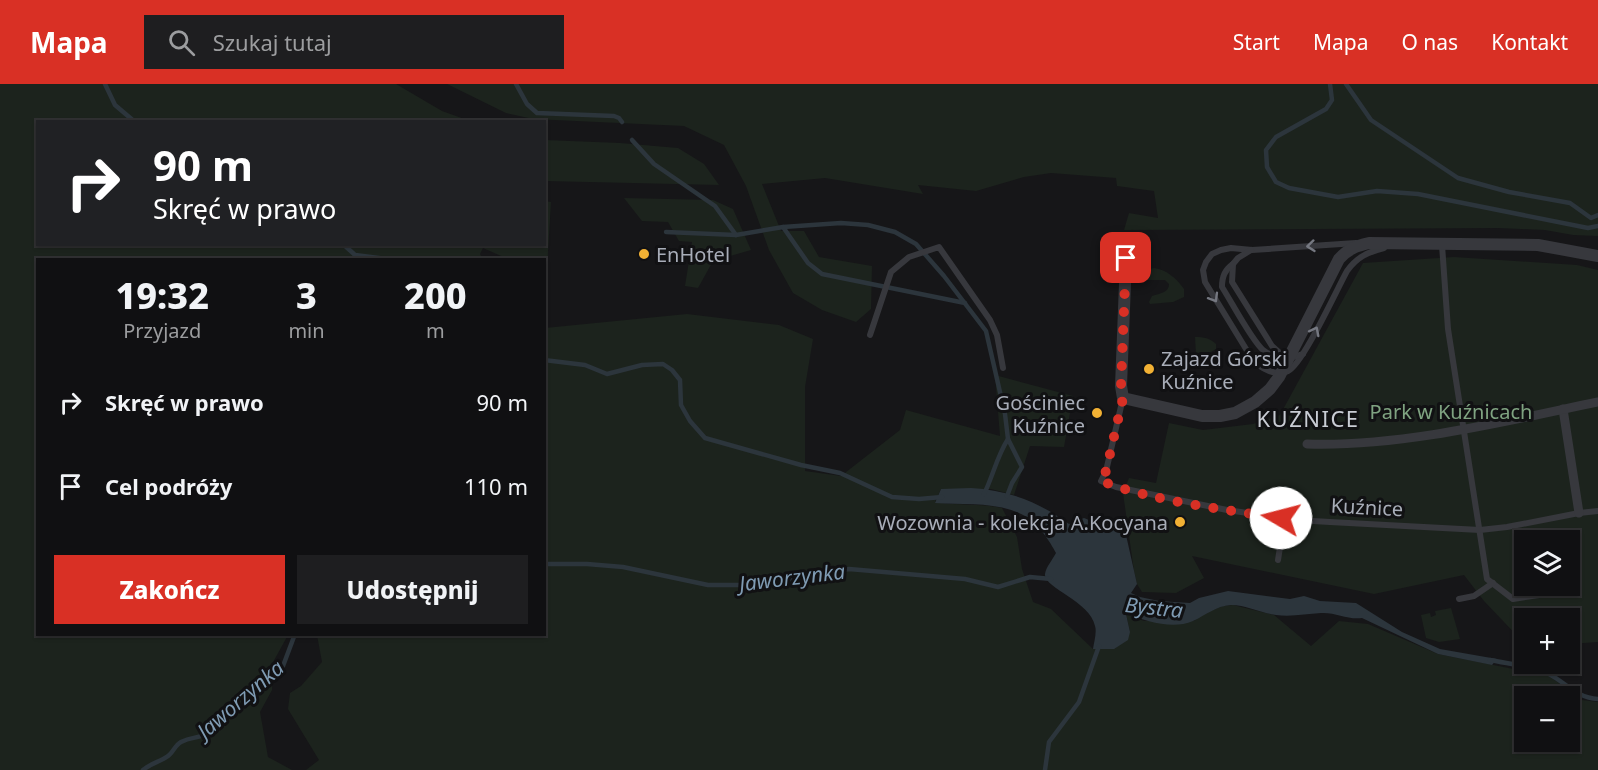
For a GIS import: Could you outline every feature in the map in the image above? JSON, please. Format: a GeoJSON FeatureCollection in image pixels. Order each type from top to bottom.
{"type":"FeatureCollection","features":[{"type":"Feature","properties":{"kind":"street"},"geometry":{"type":"LineString","coordinates":[[1126,258],[1121,386],[1123,398],[1202,416],[1220,416],[1235,413],[1255,402],[1270,388],[1286,363],[1339,259],[1354,247],[1369,243],[1538,245],[1598,256]]}},
{"type":"Feature","properties":{"kind":"street"},"geometry":{"type":"LineString","coordinates":[[1307,444],[1342,445],[1463,429],[1598,402]]}},
{"type":"Feature","properties":{"kind":"street"},"geometry":{"type":"LineString","coordinates":[[1563,409],[1579,513]]}},
{"type":"Feature","properties":{"kind":"lane"},"geometry":{"type":"LineString","coordinates":[[1369,243],[1252,250],[1231,248],[1212,255],[1206,262],[1203,270],[1205,282],[1249,355],[1262,368],[1280,373],[1287,372],[1293,368],[1303,354],[1353,262],[1362,255],[1396,244]]}},
{"type":"Feature","properties":{"kind":"lane"},"geometry":{"type":"LineString","coordinates":[[1442,244],[1448,329],[1487,579],[1513,599],[1532,596]]}},
{"type":"Feature","properties":{"kind":"lane"},"geometry":{"type":"LineString","coordinates":[[870,335],[891,272],[909,257],[939,246],[990,320],[997,335],[1003,368]]}},
{"type":"Feature","properties":{"kind":"lane"},"geometry":{"type":"LineString","coordinates":[[1252,250],[1226,270],[1222,279],[1222,287],[1260,347],[1270,354],[1285,357],[1303,354]]}},
{"type":"Feature","properties":{"kind":"lane"},"geometry":{"type":"LineString","coordinates":[[1233,264],[1232,282],[1272,346],[1285,357]]}},
{"type":"Feature","properties":{"kind":"lane","name":"Kuźnice"},"geometry":{"type":"LineString","coordinates":[[1123,398],[1106,471],[1101,481],[1116,487],[1296,520],[1480,530],[1579,513],[1598,512]]}},
{"type":"Feature","properties":{"kind":"lane"},"geometry":{"type":"LineString","coordinates":[[1278,560],[1281,541],[1293,541],[1296,520]]}},
{"type":"Feature","properties":{"kind":"lane"},"geometry":{"type":"LineString","coordinates":[[1459,599],[1474,596],[1493,584]]}},
{"type":"Feature","properties":{"kind":"green space"},"geometry":{"type":"Polygon","coordinates":[[[0,84],[396,84],[442,111],[467,120],[36,120],[36,246],[546,246],[546,201],[551,202],[547,269],[546,258],[506,258],[483,248],[480,254],[482,258],[36,258],[36,636],[287,636],[272,664],[272,690],[260,712],[268,757],[292,770],[0,770],[0,84]]]}},
{"type":"Feature","properties":{"kind":"green space"},"geometry":{"type":"Polygon","coordinates":[[[447,84],[1598,84],[1598,236],[1498,228],[1124,230],[1129,213],[1158,218],[1154,191],[1117,186],[1116,178],[1051,173],[1024,177],[976,191],[918,185],[923,194],[825,178],[762,184],[781,231],[804,231],[819,257],[872,266],[871,309],[856,322],[822,310],[793,293],[769,250],[746,186],[724,145],[684,126],[533,119],[506,113],[447,84]]]}},
{"type":"Feature","properties":{"kind":"green space"},"geometry":{"type":"Polygon","coordinates":[[[546,140],[678,148],[704,164],[719,185],[546,181],[546,140]]]}},
{"type":"Feature","properties":{"kind":"green space"},"geometry":{"type":"Polygon","coordinates":[[[624,198],[713,200],[733,209],[751,250],[713,261],[698,288],[685,286],[692,242],[679,241],[668,222],[642,221],[624,198]]]}},
{"type":"Feature","properties":{"kind":"green space","name":"Park w Kuźnicach"},"geometry":{"type":"Polygon","coordinates":[[[1454,257],[1577,265],[1598,270],[1598,642],[1580,643],[1580,608],[1514,608],[1514,632],[1484,601],[1464,575],[1374,594],[1192,556],[1204,578],[1176,593],[1142,592],[1137,584],[1134,571],[1123,493],[1129,478],[1156,483],[1169,423],[1203,430],[1253,424],[1280,415],[1363,263],[1454,257]]]}},
{"type":"Feature","properties":{"kind":"green space"},"geometry":{"type":"Polygon","coordinates":[[[1154,268],[1174,278],[1184,289],[1184,297],[1173,302],[1150,304],[1152,296],[1166,291],[1169,287],[1165,280],[1141,280],[1146,270],[1154,268]]]}},
{"type":"Feature","properties":{"kind":"green space"},"geometry":{"type":"Polygon","coordinates":[[[687,314],[779,325],[813,339],[805,387],[805,471],[841,476],[900,430],[906,410],[1000,436],[995,375],[1073,396],[1064,447],[1030,446],[1014,495],[991,489],[941,489],[935,502],[1002,508],[1017,537],[1022,569],[1033,602],[1051,609],[1093,649],[1130,632],[1126,614],[1144,621],[1194,621],[1203,614],[1223,606],[1233,605],[1274,615],[1311,646],[1339,621],[1368,624],[1438,654],[1514,669],[1514,674],[1549,676],[1563,686],[1514,686],[1514,752],[1580,752],[1580,699],[1598,702],[1598,770],[306,770],[319,760],[288,709],[290,693],[301,686],[322,662],[317,636],[546,636],[546,328],[687,314]]]}},
{"type":"Feature","properties":{"kind":"green space"},"geometry":{"type":"Polygon","coordinates":[[[1195,337],[1211,340],[1216,344],[1216,349],[1209,353],[1196,355],[1195,337]]]}},
{"type":"Feature","properties":{"kind":"green space"},"geometry":{"type":"Polygon","coordinates":[[[1451,608],[1460,639],[1439,642],[1426,638],[1421,615],[1430,613],[1431,617],[1436,615],[1435,611],[1451,608]]]}},
{"type":"Feature","properties":{"kind":"water"},"geometry":{"type":"Polygon","coordinates":[[[971,488],[998,491],[1023,498],[1069,524],[1084,518],[1094,522],[1102,521],[1126,535],[1137,584],[1131,593],[1140,597],[1190,603],[1199,598],[1228,591],[1290,599],[1304,596],[1320,601],[1356,603],[1402,632],[1440,649],[1497,659],[1492,665],[1438,654],[1362,618],[1326,613],[1276,615],[1231,605],[1216,609],[1185,624],[1177,625],[1160,624],[1126,614],[1130,632],[1128,640],[1114,649],[1093,649],[1096,631],[1091,617],[1085,609],[1046,579],[1046,571],[1056,553],[1035,523],[1005,508],[935,503],[941,489],[971,488]]]}},
{"type":"Feature","properties":{"kind":"waterway","name":"Bystra"},"geometry":{"type":"LineString","coordinates":[[105,84],[115,105],[133,120]]}},
{"type":"Feature","properties":{"kind":"waterway"},"geometry":{"type":"LineString","coordinates":[[516,84],[527,104],[537,113],[614,116],[622,122]]}},
{"type":"Feature","properties":{"kind":"waterway"},"geometry":{"type":"LineString","coordinates":[[1330,84],[1332,100],[1326,109],[1276,137],[1266,150],[1267,167],[1276,182],[1289,188],[1338,197],[1377,191],[1418,194],[1588,228],[1598,226]]}},
{"type":"Feature","properties":{"kind":"waterway"},"geometry":{"type":"LineString","coordinates":[[1346,84],[1371,120],[1458,178],[1509,192],[1570,203],[1591,218],[1598,215]]}},
{"type":"Feature","properties":{"kind":"waterway"},"geometry":{"type":"LineString","coordinates":[[632,140],[654,164],[715,206],[736,235]]}},
{"type":"Feature","properties":{"kind":"waterway"},"geometry":{"type":"LineString","coordinates":[[666,232],[736,235],[783,227],[841,223],[868,225],[895,232],[916,244],[986,331],[1005,414],[1008,439],[1022,467],[1007,496]]}},
{"type":"Feature","properties":{"kind":"waterway"},"geometry":{"type":"LineString","coordinates":[[783,227],[808,263],[822,274],[965,303]]}},
{"type":"Feature","properties":{"kind":"waterway","name":"Bystra"},"geometry":{"type":"LineString","coordinates":[[345,246],[355,255],[379,258]]}},
{"type":"Feature","properties":{"kind":"waterway","name":"Bystra"},"geometry":{"type":"LineString","coordinates":[[546,360],[585,365],[607,374],[642,365],[663,364],[680,380],[681,405],[690,421],[705,438],[801,465],[840,473],[892,497],[919,499],[942,497]]}},
{"type":"Feature","properties":{"kind":"waterway"},"geometry":{"type":"LineString","coordinates":[[984,494],[1008,439]]}},
{"type":"Feature","properties":{"kind":"waterway","name":"Jaworzynka"},"geometry":{"type":"LineString","coordinates":[[546,564],[623,567],[708,585],[756,585],[849,569],[965,579],[998,587],[1030,577],[1051,579]]}},
{"type":"Feature","properties":{"kind":"waterway","name":"Jaworzynka"},"geometry":{"type":"LineString","coordinates":[[143,770],[168,756],[181,742],[204,735],[215,721],[224,719],[236,699],[263,683],[283,666],[294,636]]}},
{"type":"Feature","properties":{"kind":"waterway"},"geometry":{"type":"LineString","coordinates":[[1045,770],[1049,742],[1079,702],[1099,646]]}},
{"type":"Feature","properties":{"kind":"waterway","name":"Bystra"},"geometry":{"type":"LineString","coordinates":[[1490,660],[1542,671],[1578,693],[1598,699]]}},
{"type":"Feature","properties":{"kind":"place","name":"EnHotel"},"geometry":{"type":"Point","coordinates":[644,254]}},
{"type":"Feature","properties":{"kind":"place","name":"Zajazd Górski Kuźnice"},"geometry":{"type":"Point","coordinates":[1149,369]}},
{"type":"Feature","properties":{"kind":"place","name":"Gościniec Kuźnice"},"geometry":{"type":"Point","coordinates":[1097,413]}},
{"type":"Feature","properties":{"kind":"place","name":"Wozownia - kolekcja A.Kocyana"},"geometry":{"type":"Point","coordinates":[1180,522]}},
{"type":"Feature","properties":{"kind":"district","name":"KUŹNICE"},"geometry":{"type":"Point","coordinates":[1308,418]}},
{"type":"Feature","properties":{"kind":"route"},"geometry":{"type":"LineString","coordinates":[[1126,258],[1121,386],[1123,398],[1106,471],[1101,481],[1116,487],[1161,497],[1281,518]]}}]}
